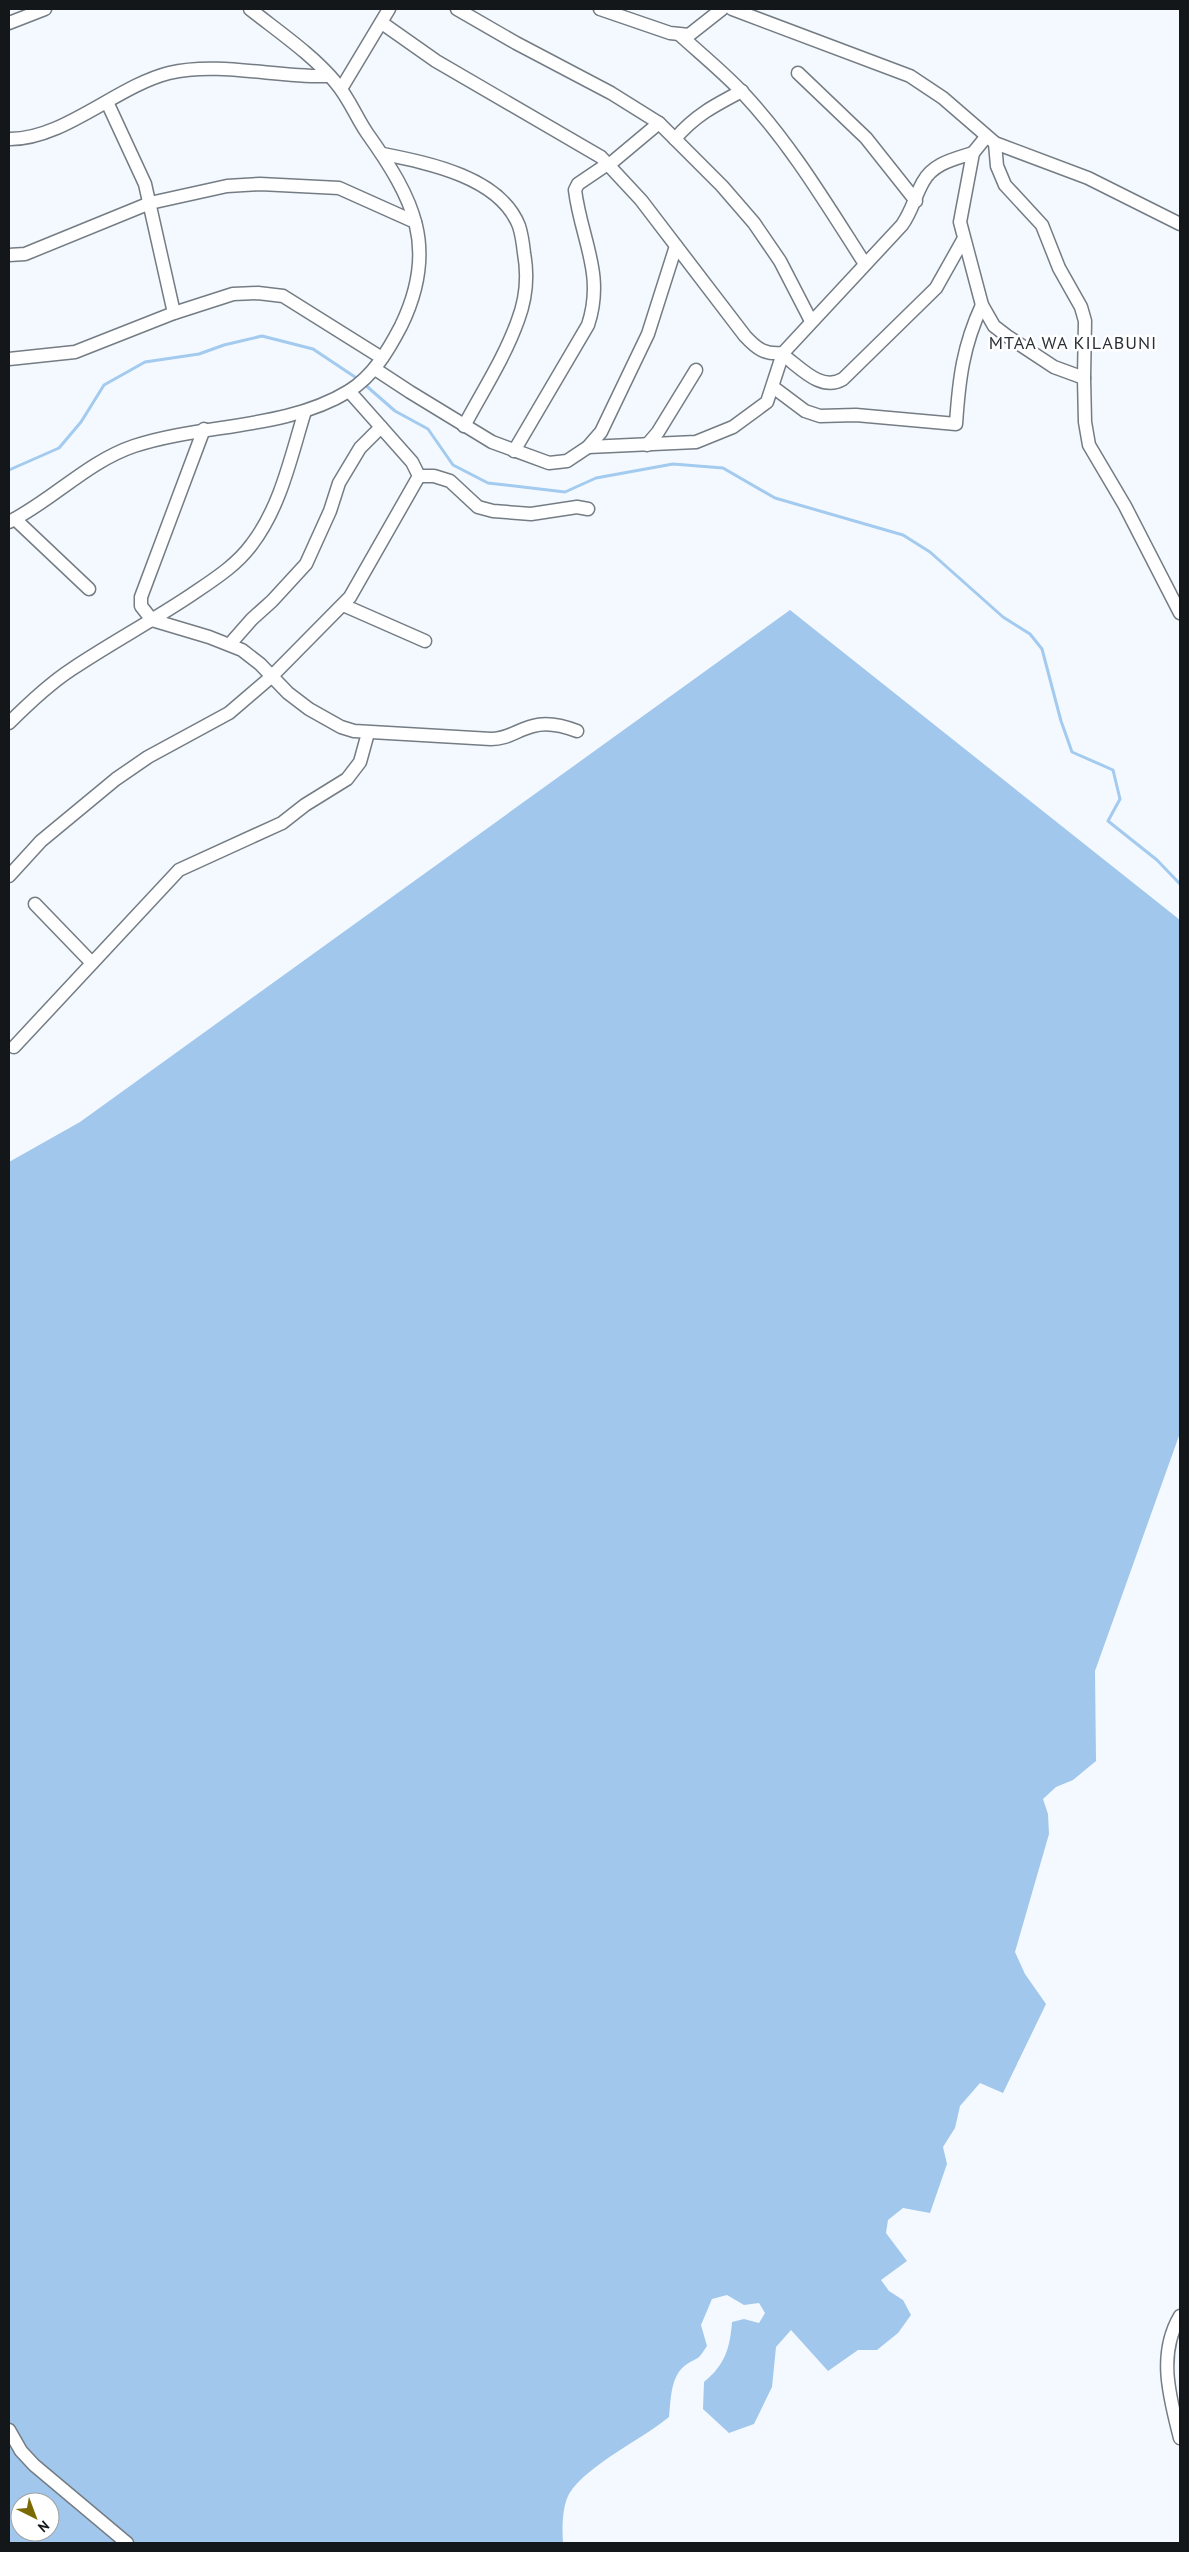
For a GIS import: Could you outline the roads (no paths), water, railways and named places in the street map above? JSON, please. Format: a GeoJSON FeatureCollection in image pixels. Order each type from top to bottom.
{"type":"FeatureCollection","features":[{"type":"Feature","properties":{"kind":"street"},"geometry":{"type":"LineString","coordinates":[[9,23],[45,9]]}},
{"type":"Feature","properties":{"kind":"street"},"geometry":{"type":"LineString","coordinates":[[89,589],[12,520],[74,478],[116,453],[154,440],[204,429],[305,412],[349,391],[375,368],[397,333],[414,295],[420,258],[419,234],[403,191],[383,154],[366,132],[341,89],[250,9]]}},
{"type":"Feature","properties":{"kind":"street"},"geometry":{"type":"LineString","coordinates":[[341,89],[389,9]]}},
{"type":"Feature","properties":{"kind":"street"},"geometry":{"type":"LineString","coordinates":[[458,9],[516,43],[611,93],[659,123],[754,223],[780,261],[812,321]]}},
{"type":"Feature","properties":{"kind":"street"},"geometry":{"type":"LineString","coordinates":[[600,9],[680,35],[693,33],[722,9]]}},
{"type":"Feature","properties":{"kind":"street"},"geometry":{"type":"LineString","coordinates":[[732,9],[910,76],[943,98],[991,140],[1088,178],[1180,224]]}},
{"type":"Feature","properties":{"kind":"street"},"geometry":{"type":"LineString","coordinates":[[382,22],[436,61],[574,139],[609,164],[676,246],[717,302],[757,349],[774,354],[783,354],[821,383],[834,384],[842,379],[936,288],[963,240]]}},
{"type":"Feature","properties":{"kind":"street"},"geometry":{"type":"LineString","coordinates":[[680,35],[742,91],[797,160],[865,264]]}},
{"type":"Feature","properties":{"kind":"street"},"geometry":{"type":"LineString","coordinates":[[9,139],[20,139],[47,131],[152,78],[188,70],[270,73],[303,77],[328,76]]}},
{"type":"Feature","properties":{"kind":"street"},"geometry":{"type":"LineString","coordinates":[[798,73],[866,138],[916,201]]}},
{"type":"Feature","properties":{"kind":"street"},"geometry":{"type":"LineString","coordinates":[[675,139],[688,123],[707,109],[742,91]]}},
{"type":"Feature","properties":{"kind":"street"},"geometry":{"type":"LineString","coordinates":[[107,102],[145,184],[174,313]]}},
{"type":"Feature","properties":{"kind":"street"},"geometry":{"type":"LineString","coordinates":[[514,451],[588,325],[593,309],[595,288],[592,265],[575,190],[578,184],[609,164],[659,123]]}},
{"type":"Feature","properties":{"kind":"street"},"geometry":{"type":"LineString","coordinates":[[588,447],[696,442],[709,438],[752,414],[766,402],[774,386],[783,354],[902,225],[916,201],[923,180],[931,171],[946,162],[973,152],[991,140]]}},
{"type":"Feature","properties":{"kind":"street"},"geometry":{"type":"LineString","coordinates":[[991,140],[997,166],[1005,185],[1042,225],[1058,268],[1080,306],[1085,321],[1085,422],[1089,445],[1125,506],[1180,613]]}},
{"type":"Feature","properties":{"kind":"street"},"geometry":{"type":"LineString","coordinates":[[973,152],[960,222],[963,240],[982,305],[994,326],[1007,336],[1054,367],[1084,378]]}},
{"type":"Feature","properties":{"kind":"street"},"geometry":{"type":"LineString","coordinates":[[383,154],[439,165],[474,182],[505,205],[516,220],[522,236],[526,264],[525,288],[518,320],[464,426]]}},
{"type":"Feature","properties":{"kind":"street"},"geometry":{"type":"LineString","coordinates":[[9,255],[25,254],[150,203],[227,186],[300,185],[339,188],[415,222]]}},
{"type":"Feature","properties":{"kind":"street"},"geometry":{"type":"LineString","coordinates":[[9,359],[74,352],[174,313],[233,294],[283,296],[375,368],[464,426],[514,451],[549,463],[567,461],[588,447],[601,432],[648,334],[676,246]]}},
{"type":"Feature","properties":{"kind":"street"},"geometry":{"type":"LineString","coordinates":[[774,386],[805,412],[820,416],[856,415],[956,424],[960,368],[971,329],[982,305]]}},
{"type":"Feature","properties":{"kind":"street"},"geometry":{"type":"LineString","coordinates":[[647,445],[658,432],[696,370]]}},
{"type":"Feature","properties":{"kind":"street"},"geometry":{"type":"LineString","coordinates":[[349,391],[412,462],[419,476]]}},
{"type":"Feature","properties":{"kind":"street"},"geometry":{"type":"LineString","coordinates":[[9,722],[46,688],[72,669],[225,572],[252,544],[267,522],[279,493],[305,412]]}},
{"type":"Feature","properties":{"kind":"street"},"geometry":{"type":"LineString","coordinates":[[230,644],[306,564],[330,511],[338,483],[360,448],[381,427]]}},
{"type":"Feature","properties":{"kind":"street"},"geometry":{"type":"LineString","coordinates":[[204,429],[141,598],[141,606],[152,620],[230,644],[250,655],[271,677],[309,709],[341,727],[368,733],[423,733],[491,739],[502,739],[534,725],[566,727],[577,731]]}},
{"type":"Feature","properties":{"kind":"street"},"geometry":{"type":"LineString","coordinates":[[419,476],[434,476],[450,481],[478,507],[493,511],[531,514],[577,506],[588,509]]}},
{"type":"Feature","properties":{"kind":"street"},"geometry":{"type":"LineString","coordinates":[[9,876],[41,841],[116,779],[148,757],[229,713],[271,677],[343,605],[358,586],[419,476]]}},
{"type":"Feature","properties":{"kind":"street"},"geometry":{"type":"LineString","coordinates":[[343,605],[425,641]]}},
{"type":"Feature","properties":{"kind":"street"},"geometry":{"type":"LineString","coordinates":[[14,1047],[179,870],[282,823],[305,805],[347,779],[360,762],[368,733]]}},
{"type":"Feature","properties":{"kind":"street"},"geometry":{"type":"LineString","coordinates":[[35,904],[92,962]]}},
{"type":"Feature","properties":{"kind":"street"},"geometry":{"type":"LineString","coordinates":[[1180,2316],[1168,2345],[1167,2362],[1167,2382],[1180,2438]]}},
{"type":"Feature","properties":{"kind":"street"},"geometry":{"type":"LineString","coordinates":[[9,2430],[21,2451],[34,2465],[127,2543]]}},
{"type":"Feature","properties":{"kind":"waterway"},"geometry":{"type":"LineString","coordinates":[[9,470],[59,448],[81,422],[104,385],[145,362],[199,354],[224,345],[262,336],[313,349],[358,379]]}},
{"type":"Feature","properties":{"kind":"waterway"},"geometry":{"type":"LineString","coordinates":[[363,383],[395,411],[428,429],[453,465],[488,483],[565,492],[596,478],[673,464],[723,468],[775,498],[903,535],[930,552],[1003,617],[1030,634],[1042,649],[1061,721],[1072,752],[1113,770],[1120,799],[1108,821],[1157,860],[1180,884]]}},
{"type":"Feature","properties":{"kind":"district","name":"MTAA WA KILABUNI"},"geometry":{"type":"Point","coordinates":[1073,343]}}]}
